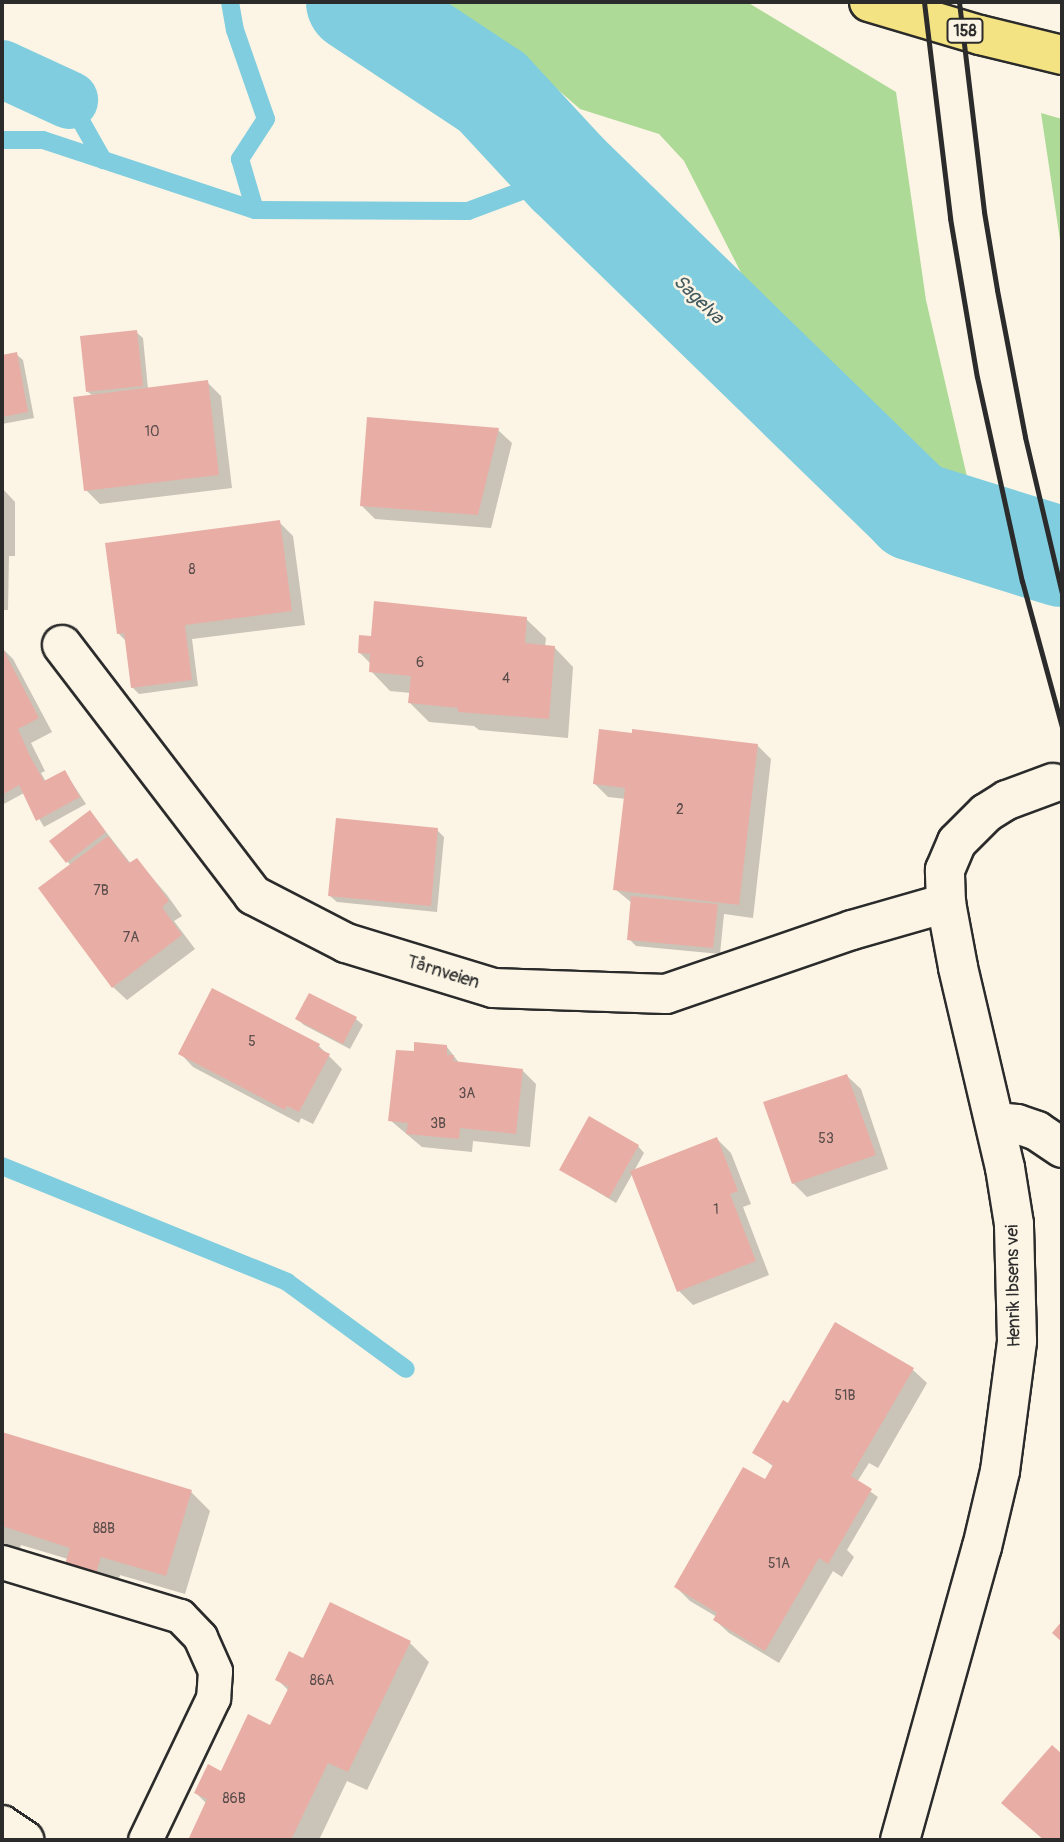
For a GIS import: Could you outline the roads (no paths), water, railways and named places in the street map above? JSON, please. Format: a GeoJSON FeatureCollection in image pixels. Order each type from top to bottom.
{"type":"FeatureCollection","features":[{"type":"Feature","properties":{"kind":"main road","name":"158"},"geometry":{"type":"LineString","coordinates":[[869,2],[1062,55]]}},
{"type":"Feature","properties":{"kind":"street","name":"Tårnveien"},"geometry":{"type":"LineString","coordinates":[[62,645],[253,895],[346,943],[493,988],[666,994],[852,930],[946,903]]}},
{"type":"Feature","properties":{"kind":"street","name":"Henrik Ibsens vei"},"geometry":{"type":"LineString","coordinates":[[900,1840],[982,1547],[1000,1471],[1017,1341],[1018,1285],[1014,1224],[995,1122],[946,903],[946,870],[957,842],[986,813],[1007,800],[1053,782]]}},
{"type":"Feature","properties":{"kind":"street"},"geometry":{"type":"LineString","coordinates":[[995,1122],[1017,1124],[1037,1131],[1062,1148]]}},
{"type":"Feature","properties":{"kind":"street"},"geometry":{"type":"LineString","coordinates":[[2,1825],[24,1840]]}},
{"type":"Feature","properties":{"kind":"lane"},"geometry":{"type":"LineString","coordinates":[[2,1562],[180,1616],[200,1637],[215,1671],[213,1698],[145,1840]]}},
{"type":"Feature","properties":{"kind":"waterway"},"geometry":{"type":"LineString","coordinates":[[230,2],[235,30],[266,119],[240,159],[255,210]]}},
{"type":"Feature","properties":{"kind":"waterway","name":"Sagelva"},"geometry":{"type":"LineString","coordinates":[[356,2],[492,92],[568,174],[914,511],[1062,557]]}},
{"type":"Feature","properties":{"kind":"waterway"},"geometry":{"type":"LineString","coordinates":[[2,69],[69,100]]}},
{"type":"Feature","properties":{"kind":"waterway"},"geometry":{"type":"LineString","coordinates":[[69,100],[103,160]]}},
{"type":"Feature","properties":{"kind":"waterway"},"geometry":{"type":"LineString","coordinates":[[2,140],[43,140],[255,210],[468,211],[568,174]]}},
{"type":"Feature","properties":{"kind":"waterway"},"geometry":{"type":"LineString","coordinates":[[2,1166],[287,1282],[406,1369]]}},
{"type":"Feature","properties":{"kind":"railway"},"geometry":{"type":"LineString","coordinates":[[924,2],[950,218],[977,377],[1022,581],[1062,727]]}},
{"type":"Feature","properties":{"kind":"railway"},"geometry":{"type":"LineString","coordinates":[[959,2],[984,212],[997,290],[1025,437],[1062,593]]}}]}
